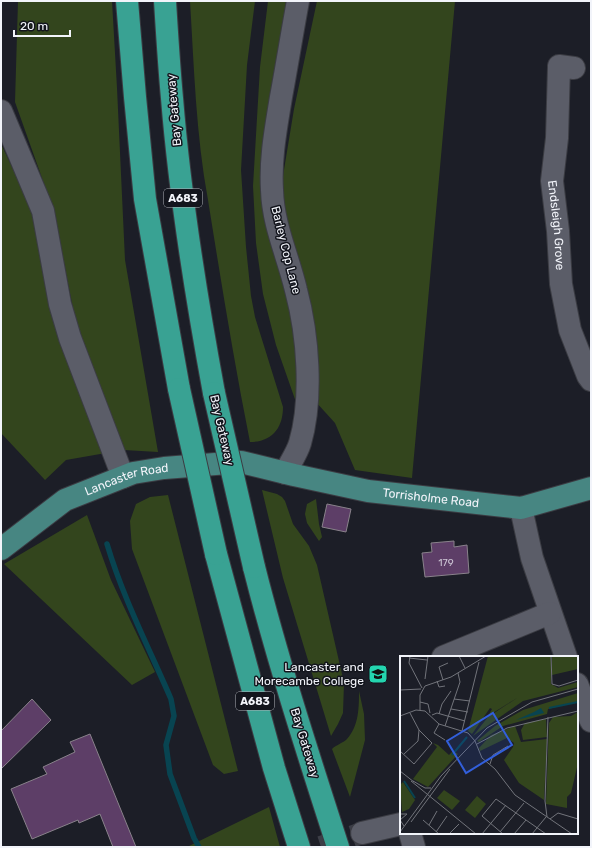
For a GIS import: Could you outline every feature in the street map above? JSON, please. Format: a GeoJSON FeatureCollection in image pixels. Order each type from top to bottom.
{"type":"FeatureCollection","features":[{"type":"Feature","properties":{"kind":"highway","name":"A683"},"geometry":{"type":"LineString","coordinates":[[128,1],[134,97],[145,199],[180,389],[216,554],[274,768],[299,847]]}},
{"type":"Feature","properties":{"kind":"highway","name":"Bay Gateway"},"geometry":{"type":"LineString","coordinates":[[165,1],[172,98],[183,198],[196,298],[214,393],[264,606],[307,752],[338,847]]}},
{"type":"Feature","properties":{"kind":"main road","name":"Lancaster Road"},"geometry":{"type":"LineString","coordinates":[[1,549],[65,500],[133,473],[164,468],[241,462],[277,471]]}},
{"type":"Feature","properties":{"kind":"main road","name":"Torrisholme Road"},"geometry":{"type":"LineString","coordinates":[[277,471],[368,491],[521,508],[591,488]]}},
{"type":"Feature","properties":{"kind":"street","name":"Barley Cop Lane"},"geometry":{"type":"LineString","coordinates":[[277,471],[300,444],[306,414],[306,349],[302,316],[296,289],[274,213],[272,190],[274,142],[298,1]]}},
{"type":"Feature","properties":{"kind":"street","name":"Endsleigh Grove"},"geometry":{"type":"LineString","coordinates":[[560,66],[557,138],[552,181],[558,231],[561,284],[570,330],[588,376],[591,380]]}},
{"type":"Feature","properties":{"kind":"street"},"geometry":{"type":"LineString","coordinates":[[1,111],[43,211],[60,304],[70,338],[123,478]]}},
{"type":"Feature","properties":{"kind":"street"},"geometry":{"type":"LineString","coordinates":[[521,508],[532,558],[566,656]]}},
{"type":"Feature","properties":{"kind":"street"},"geometry":{"type":"LineString","coordinates":[[445,656],[550,613]]}},
{"type":"Feature","properties":{"kind":"street"},"geometry":{"type":"LineString","coordinates":[[583,692],[591,720]]}},
{"type":"Feature","properties":{"kind":"street"},"geometry":{"type":"LineString","coordinates":[[362,833],[400,824]]}},
{"type":"Feature","properties":{"kind":"street"},"geometry":{"type":"LineString","coordinates":[[410,834],[414,847]]}},
{"type":"Feature","properties":{"kind":"green space"},"geometry":{"type":"Polygon","coordinates":[[[18,1],[112,1],[125,260],[158,452],[124,450],[76,323],[53,209],[15,102],[18,1]]]}},
{"type":"Feature","properties":{"kind":"green space"},"geometry":{"type":"Polygon","coordinates":[[[190,1],[255,1],[247,65],[241,170],[246,247],[251,296],[255,317],[283,407],[283,414],[279,427],[271,436],[258,441],[250,442],[204,175],[196,101],[190,1]]]}},
{"type":"Feature","properties":{"kind":"green space"},"geometry":{"type":"Polygon","coordinates":[[[268,1],[286,1],[262,185],[264,219],[288,294],[298,365],[297,405],[276,345],[263,294],[256,243],[253,186],[260,67],[268,1]]]}},
{"type":"Feature","properties":{"kind":"green space"},"geometry":{"type":"Polygon","coordinates":[[[317,1],[455,1],[412,478],[355,470],[335,423],[315,401],[280,194],[294,109],[317,1]]]}},
{"type":"Feature","properties":{"kind":"green space"},"geometry":{"type":"Polygon","coordinates":[[[1,144],[36,217],[106,453],[66,460],[45,480],[1,433],[1,144]]]}},
{"type":"Feature","properties":{"kind":"green space"},"geometry":{"type":"Polygon","coordinates":[[[262,490],[277,494],[285,501],[293,524],[309,546],[317,565],[344,683],[343,713],[331,736],[283,578],[262,490]]]}},
{"type":"Feature","properties":{"kind":"green space"},"geometry":{"type":"Polygon","coordinates":[[[168,495],[238,771],[224,774],[213,765],[132,549],[130,521],[136,504],[150,497],[168,495]]]}},
{"type":"Feature","properties":{"kind":"green space"},"geometry":{"type":"Polygon","coordinates":[[[316,499],[322,537],[319,541],[307,523],[305,514],[307,504],[316,499]]]}},
{"type":"Feature","properties":{"kind":"green space"},"geometry":{"type":"Polygon","coordinates":[[[87,515],[111,580],[155,672],[132,685],[4,564],[87,515]]]}},
{"type":"Feature","properties":{"kind":"green space"},"geometry":{"type":"Polygon","coordinates":[[[359,691],[364,714],[365,740],[350,797],[332,749],[344,742],[354,728],[358,710],[359,691]]]}},
{"type":"Feature","properties":{"kind":"green space"},"geometry":{"type":"Polygon","coordinates":[[[269,807],[280,847],[187,847],[269,807]]]}},
{"type":"Feature","properties":{"kind":"building"},"geometry":{"type":"Polygon","coordinates":[[[327,504],[351,509],[346,532],[322,527],[327,504]]]}},
{"type":"Feature","properties":{"kind":"building"},"geometry":{"type":"Polygon","coordinates":[[[454,541],[454,547],[467,545],[469,573],[425,577],[422,553],[432,552],[431,543],[454,541]]]}},
{"type":"Feature","properties":{"kind":"building"},"geometry":{"type":"Polygon","coordinates":[[[32,699],[51,720],[1,769],[1,731],[32,699]]]}},
{"type":"Feature","properties":{"kind":"building"},"geometry":{"type":"Polygon","coordinates":[[[90,734],[136,847],[113,847],[100,814],[79,823],[78,820],[32,839],[11,789],[47,774],[43,767],[75,752],[70,742],[90,734]]]}},
{"type":"Feature","properties":{"kind":"waterway"},"geometry":{"type":"LineString","coordinates":[[107,544],[128,603],[171,699],[174,716],[166,745],[170,774],[194,838],[199,847]]}},
{"type":"Feature","properties":{"kind":"tunnel"},"geometry":{"type":"LineString","coordinates":[[321,847],[362,833]]}},
{"type":"Feature","properties":{"kind":"place","name":"Lancaster and Morecambe College"},"geometry":{"type":"Point","coordinates":[378,674]}}]}
